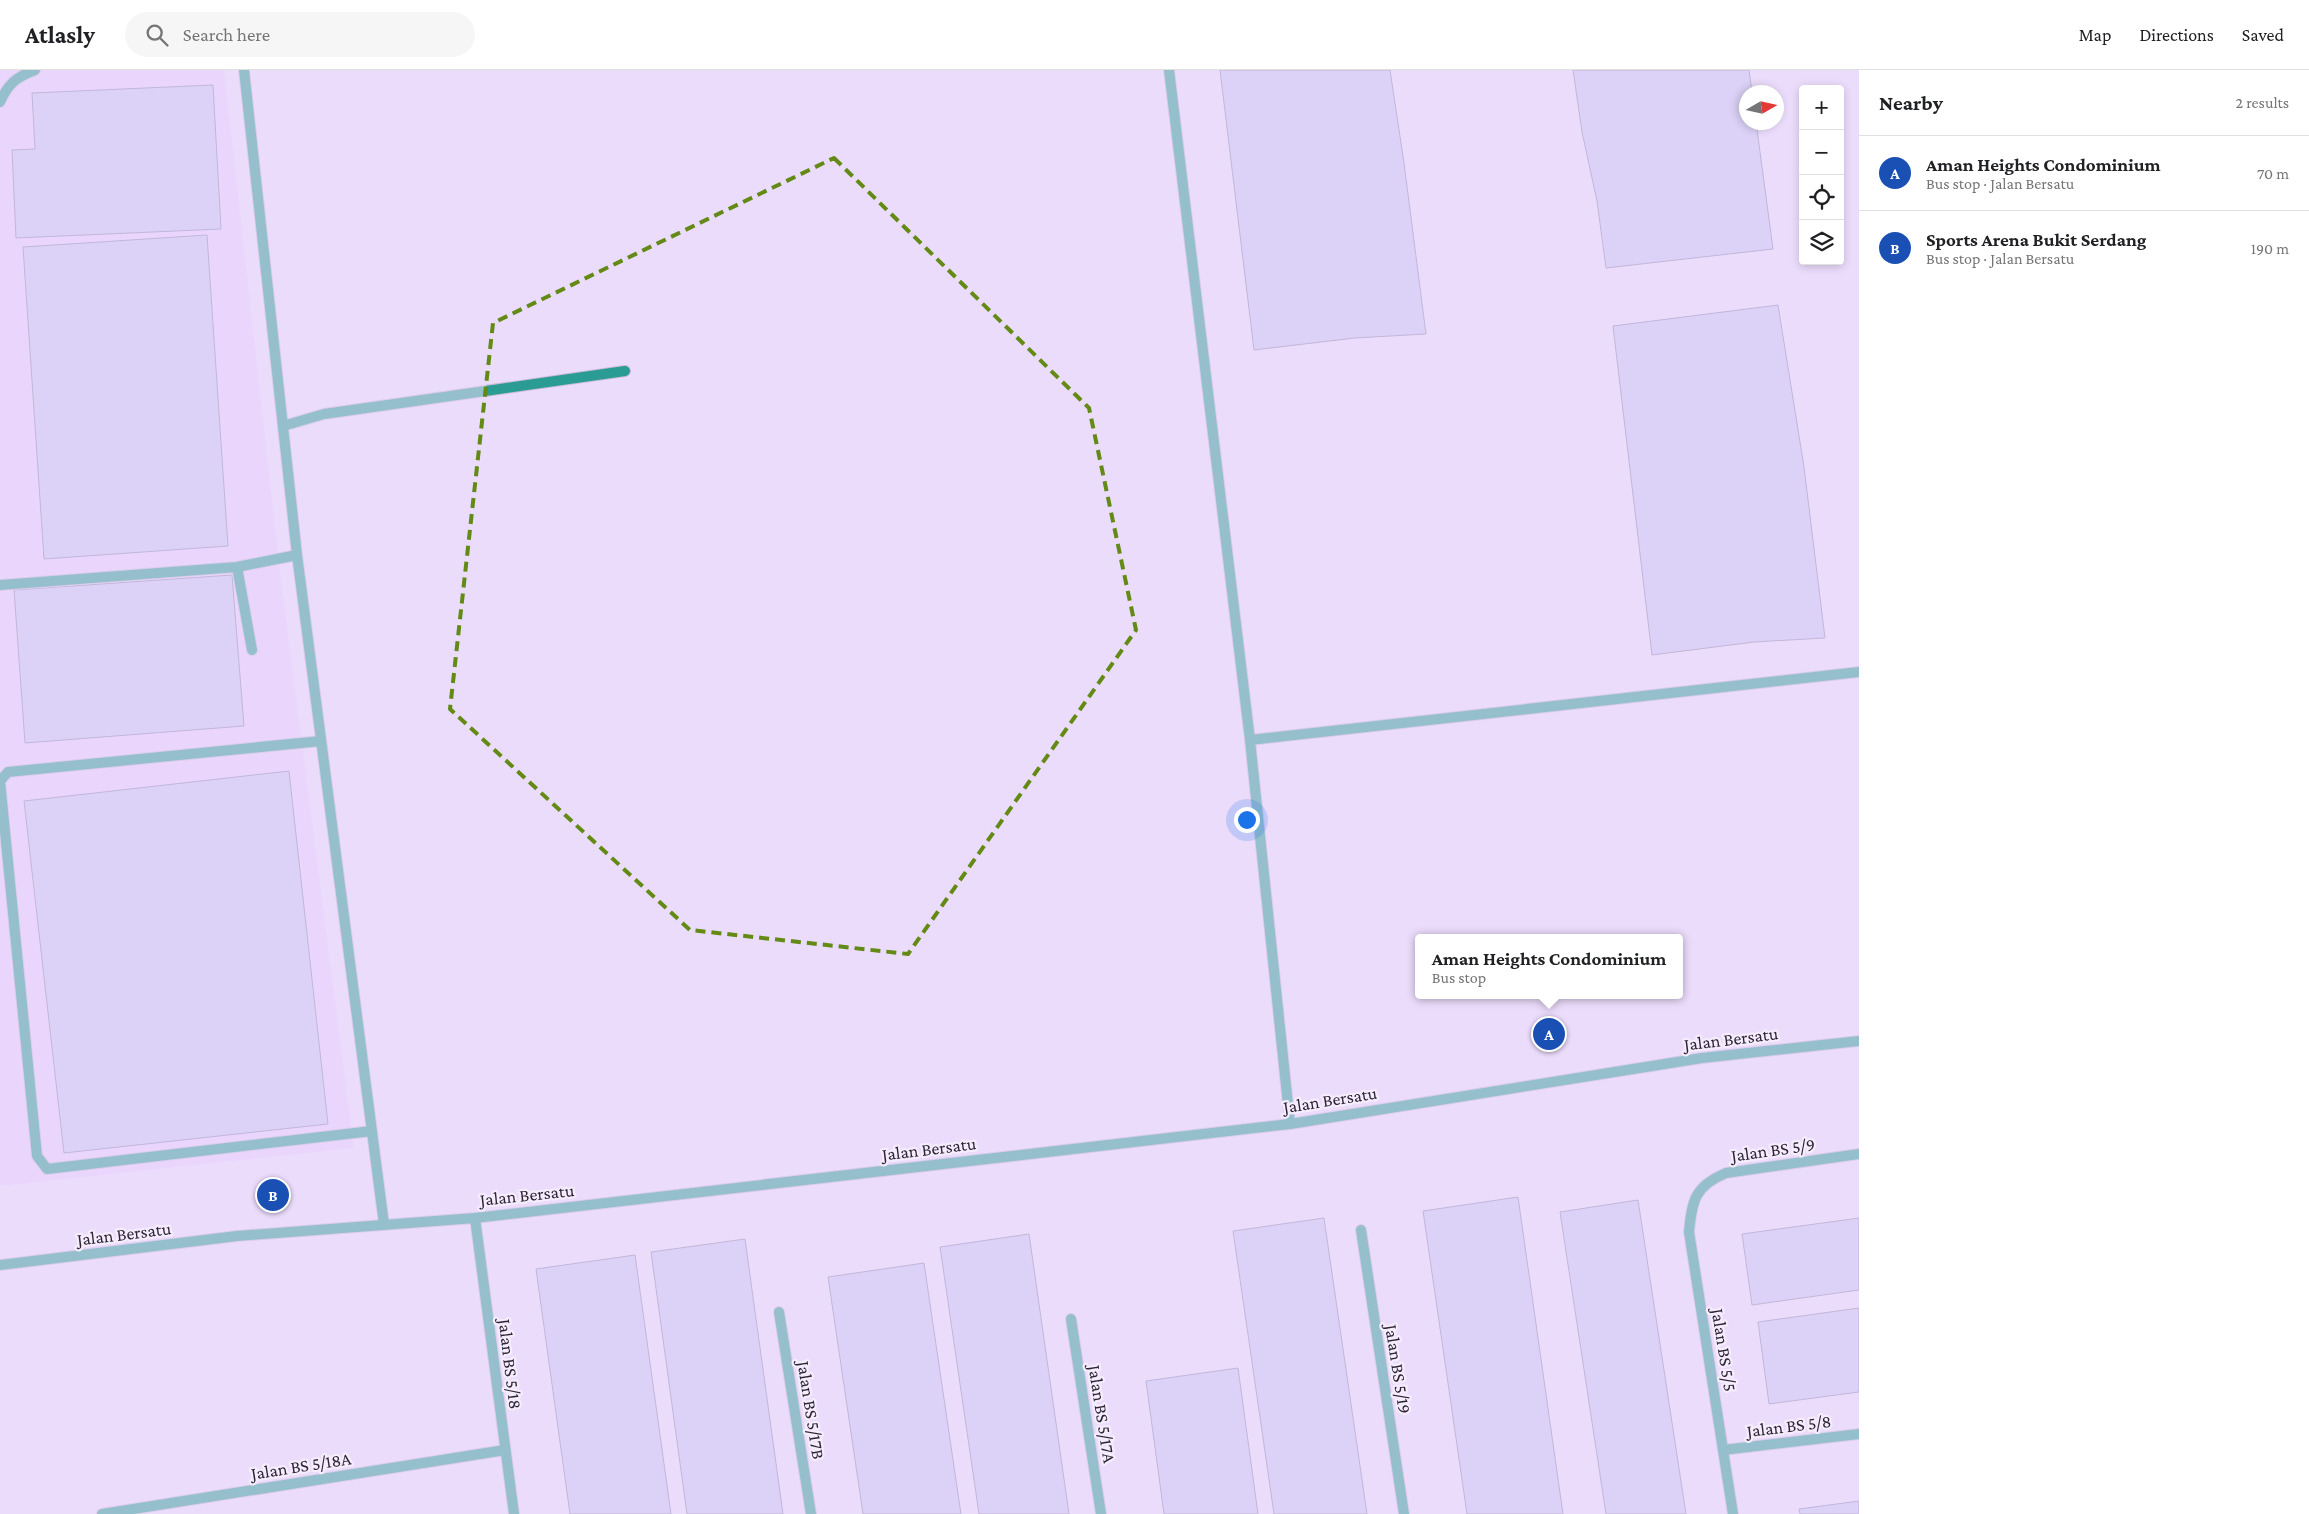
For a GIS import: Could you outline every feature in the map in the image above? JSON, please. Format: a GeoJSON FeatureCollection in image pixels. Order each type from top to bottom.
{"type":"FeatureCollection","features":[{"type":"Feature","properties":{"kind":"street"},"geometry":{"type":"LineString","coordinates":[[0,102],[8,86],[19,76],[35,70]]}},
{"type":"Feature","properties":{"kind":"street"},"geometry":{"type":"LineString","coordinates":[[244,70],[297,556],[384,1224]]}},
{"type":"Feature","properties":{"kind":"street"},"geometry":{"type":"LineString","coordinates":[[1168,70],[1250,740],[1290,1124]]}},
{"type":"Feature","properties":{"kind":"street"},"geometry":{"type":"LineString","coordinates":[[283,426],[306,422],[324,414],[626,371]]}},
{"type":"Feature","properties":{"kind":"street"},"geometry":{"type":"LineString","coordinates":[[0,585],[237,568],[297,556]]}},
{"type":"Feature","properties":{"kind":"street"},"geometry":{"type":"LineString","coordinates":[[237,568],[252,650]]}},
{"type":"Feature","properties":{"kind":"street"},"geometry":{"type":"LineString","coordinates":[[1250,740],[1859,672]]}},
{"type":"Feature","properties":{"kind":"street"},"geometry":{"type":"LineString","coordinates":[[321,741],[8,772],[0,780],[37,1156],[47,1169],[372,1131]]}},
{"type":"Feature","properties":{"kind":"street","name":"Jalan Bersatu"},"geometry":{"type":"LineString","coordinates":[[0,1265],[238,1236],[476,1218],[1290,1124],[1702,1058],[1859,1041]]}},
{"type":"Feature","properties":{"kind":"street","name":"Jalan BS 5/9"},"geometry":{"type":"LineString","coordinates":[[1698,1192],[1710,1180],[1726,1173],[1859,1154]]}},
{"type":"Feature","properties":{"kind":"street","name":"Jalan BS 5/5"},"geometry":{"type":"LineString","coordinates":[[1698,1192],[1691,1211],[1689,1232],[1733,1514]]}},
{"type":"Feature","properties":{"kind":"street","name":"Jalan BS 5/18"},"geometry":{"type":"LineString","coordinates":[[476,1218],[514,1514]]}},
{"type":"Feature","properties":{"kind":"street","name":"Jalan BS 5/19"},"geometry":{"type":"LineString","coordinates":[[1361,1230],[1404,1514]]}},
{"type":"Feature","properties":{"kind":"street","name":"Jalan BS 5/17B"},"geometry":{"type":"LineString","coordinates":[[779,1312],[811,1514]]}},
{"type":"Feature","properties":{"kind":"street","name":"Jalan BS 5/17A"},"geometry":{"type":"LineString","coordinates":[[1071,1319],[1101,1514]]}},
{"type":"Feature","properties":{"kind":"street","name":"Jalan BS 5/8"},"geometry":{"type":"LineString","coordinates":[[1723,1450],[1859,1434]]}},
{"type":"Feature","properties":{"kind":"street","name":"Jalan BS 5/18A"},"geometry":{"type":"LineString","coordinates":[[102,1514],[505,1450]]}},
{"type":"Feature","properties":{"kind":"highlighted area"},"geometry":{"type":"Polygon","coordinates":[[[834,158],[1089,408],[1136,630],[908,954],[690,930],[450,709],[493,323],[834,158]]]}},
{"type":"Feature","properties":{"kind":"shaded area"},"geometry":{"type":"Polygon","coordinates":[[[0,70],[224,70],[282,587],[354,1148],[0,1186],[0,70]]]}},
{"type":"Feature","properties":{"kind":"building"},"geometry":{"type":"Polygon","coordinates":[[[1220,70],[1390,70],[1426,334],[1355,338],[1254,350],[1220,70]]]}},
{"type":"Feature","properties":{"kind":"building"},"geometry":{"type":"Polygon","coordinates":[[[1573,70],[1749,70],[1751,85],[1739,85],[1739,130],[1757,130],[1773,249],[1606,268],[1597,201],[1582,132],[1573,70]]]}},
{"type":"Feature","properties":{"kind":"building"},"geometry":{"type":"Polygon","coordinates":[[[213,85],[221,229],[16,238],[12,150],[35,149],[32,93],[213,85]]]}},
{"type":"Feature","properties":{"kind":"building"},"geometry":{"type":"Polygon","coordinates":[[[207,235],[228,546],[44,559],[23,247],[207,235]]]}},
{"type":"Feature","properties":{"kind":"building"},"geometry":{"type":"Polygon","coordinates":[[[1778,305],[1804,467],[1825,638],[1754,642],[1652,655],[1613,326],[1778,305]]]}},
{"type":"Feature","properties":{"kind":"building"},"geometry":{"type":"Polygon","coordinates":[[[232,575],[244,726],[25,743],[14,590],[232,575]]]}},
{"type":"Feature","properties":{"kind":"building"},"geometry":{"type":"Polygon","coordinates":[[[289,771],[328,1124],[64,1153],[24,801],[289,771]]]}},
{"type":"Feature","properties":{"kind":"building"},"geometry":{"type":"Polygon","coordinates":[[[1518,1197],[1563,1514],[1467,1514],[1423,1211],[1518,1197]]]}},
{"type":"Feature","properties":{"kind":"building"},"geometry":{"type":"Polygon","coordinates":[[[1638,1200],[1686,1514],[1606,1514],[1560,1212],[1638,1200]]]}},
{"type":"Feature","properties":{"kind":"building"},"geometry":{"type":"Polygon","coordinates":[[[1324,1218],[1367,1514],[1274,1514],[1233,1231],[1324,1218]]]}},
{"type":"Feature","properties":{"kind":"building"},"geometry":{"type":"Polygon","coordinates":[[[1859,1218],[1859,1290],[1752,1305],[1742,1234],[1859,1218]]]}},
{"type":"Feature","properties":{"kind":"building"},"geometry":{"type":"Polygon","coordinates":[[[1029,1234],[1069,1514],[979,1514],[940,1247],[1029,1234]]]}},
{"type":"Feature","properties":{"kind":"building"},"geometry":{"type":"Polygon","coordinates":[[[745,1239],[783,1514],[687,1514],[651,1252],[745,1239]]]}},
{"type":"Feature","properties":{"kind":"building"},"geometry":{"type":"Polygon","coordinates":[[[635,1255],[671,1514],[570,1514],[536,1269],[635,1255]]]}},
{"type":"Feature","properties":{"kind":"building"},"geometry":{"type":"Polygon","coordinates":[[[924,1263],[961,1514],[863,1514],[828,1277],[924,1263]]]}},
{"type":"Feature","properties":{"kind":"building"},"geometry":{"type":"Polygon","coordinates":[[[1859,1308],[1859,1392],[1769,1404],[1758,1322],[1859,1308]]]}},
{"type":"Feature","properties":{"kind":"building"},"geometry":{"type":"Polygon","coordinates":[[[1238,1368],[1258,1514],[1164,1514],[1146,1381],[1238,1368]]]}},
{"type":"Feature","properties":{"kind":"building"},"geometry":{"type":"Polygon","coordinates":[[[1859,1501],[1859,1514],[1800,1514],[1799,1509],[1859,1501]]]}},
{"type":"Feature","properties":{"kind":"place","name":"Aman Heights Condominium"},"geometry":{"type":"Point","coordinates":[1549,1034]}},
{"type":"Feature","properties":{"kind":"place","name":"Sports Arena Bukit Serdang"},"geometry":{"type":"Point","coordinates":[273,1195]}}]}
